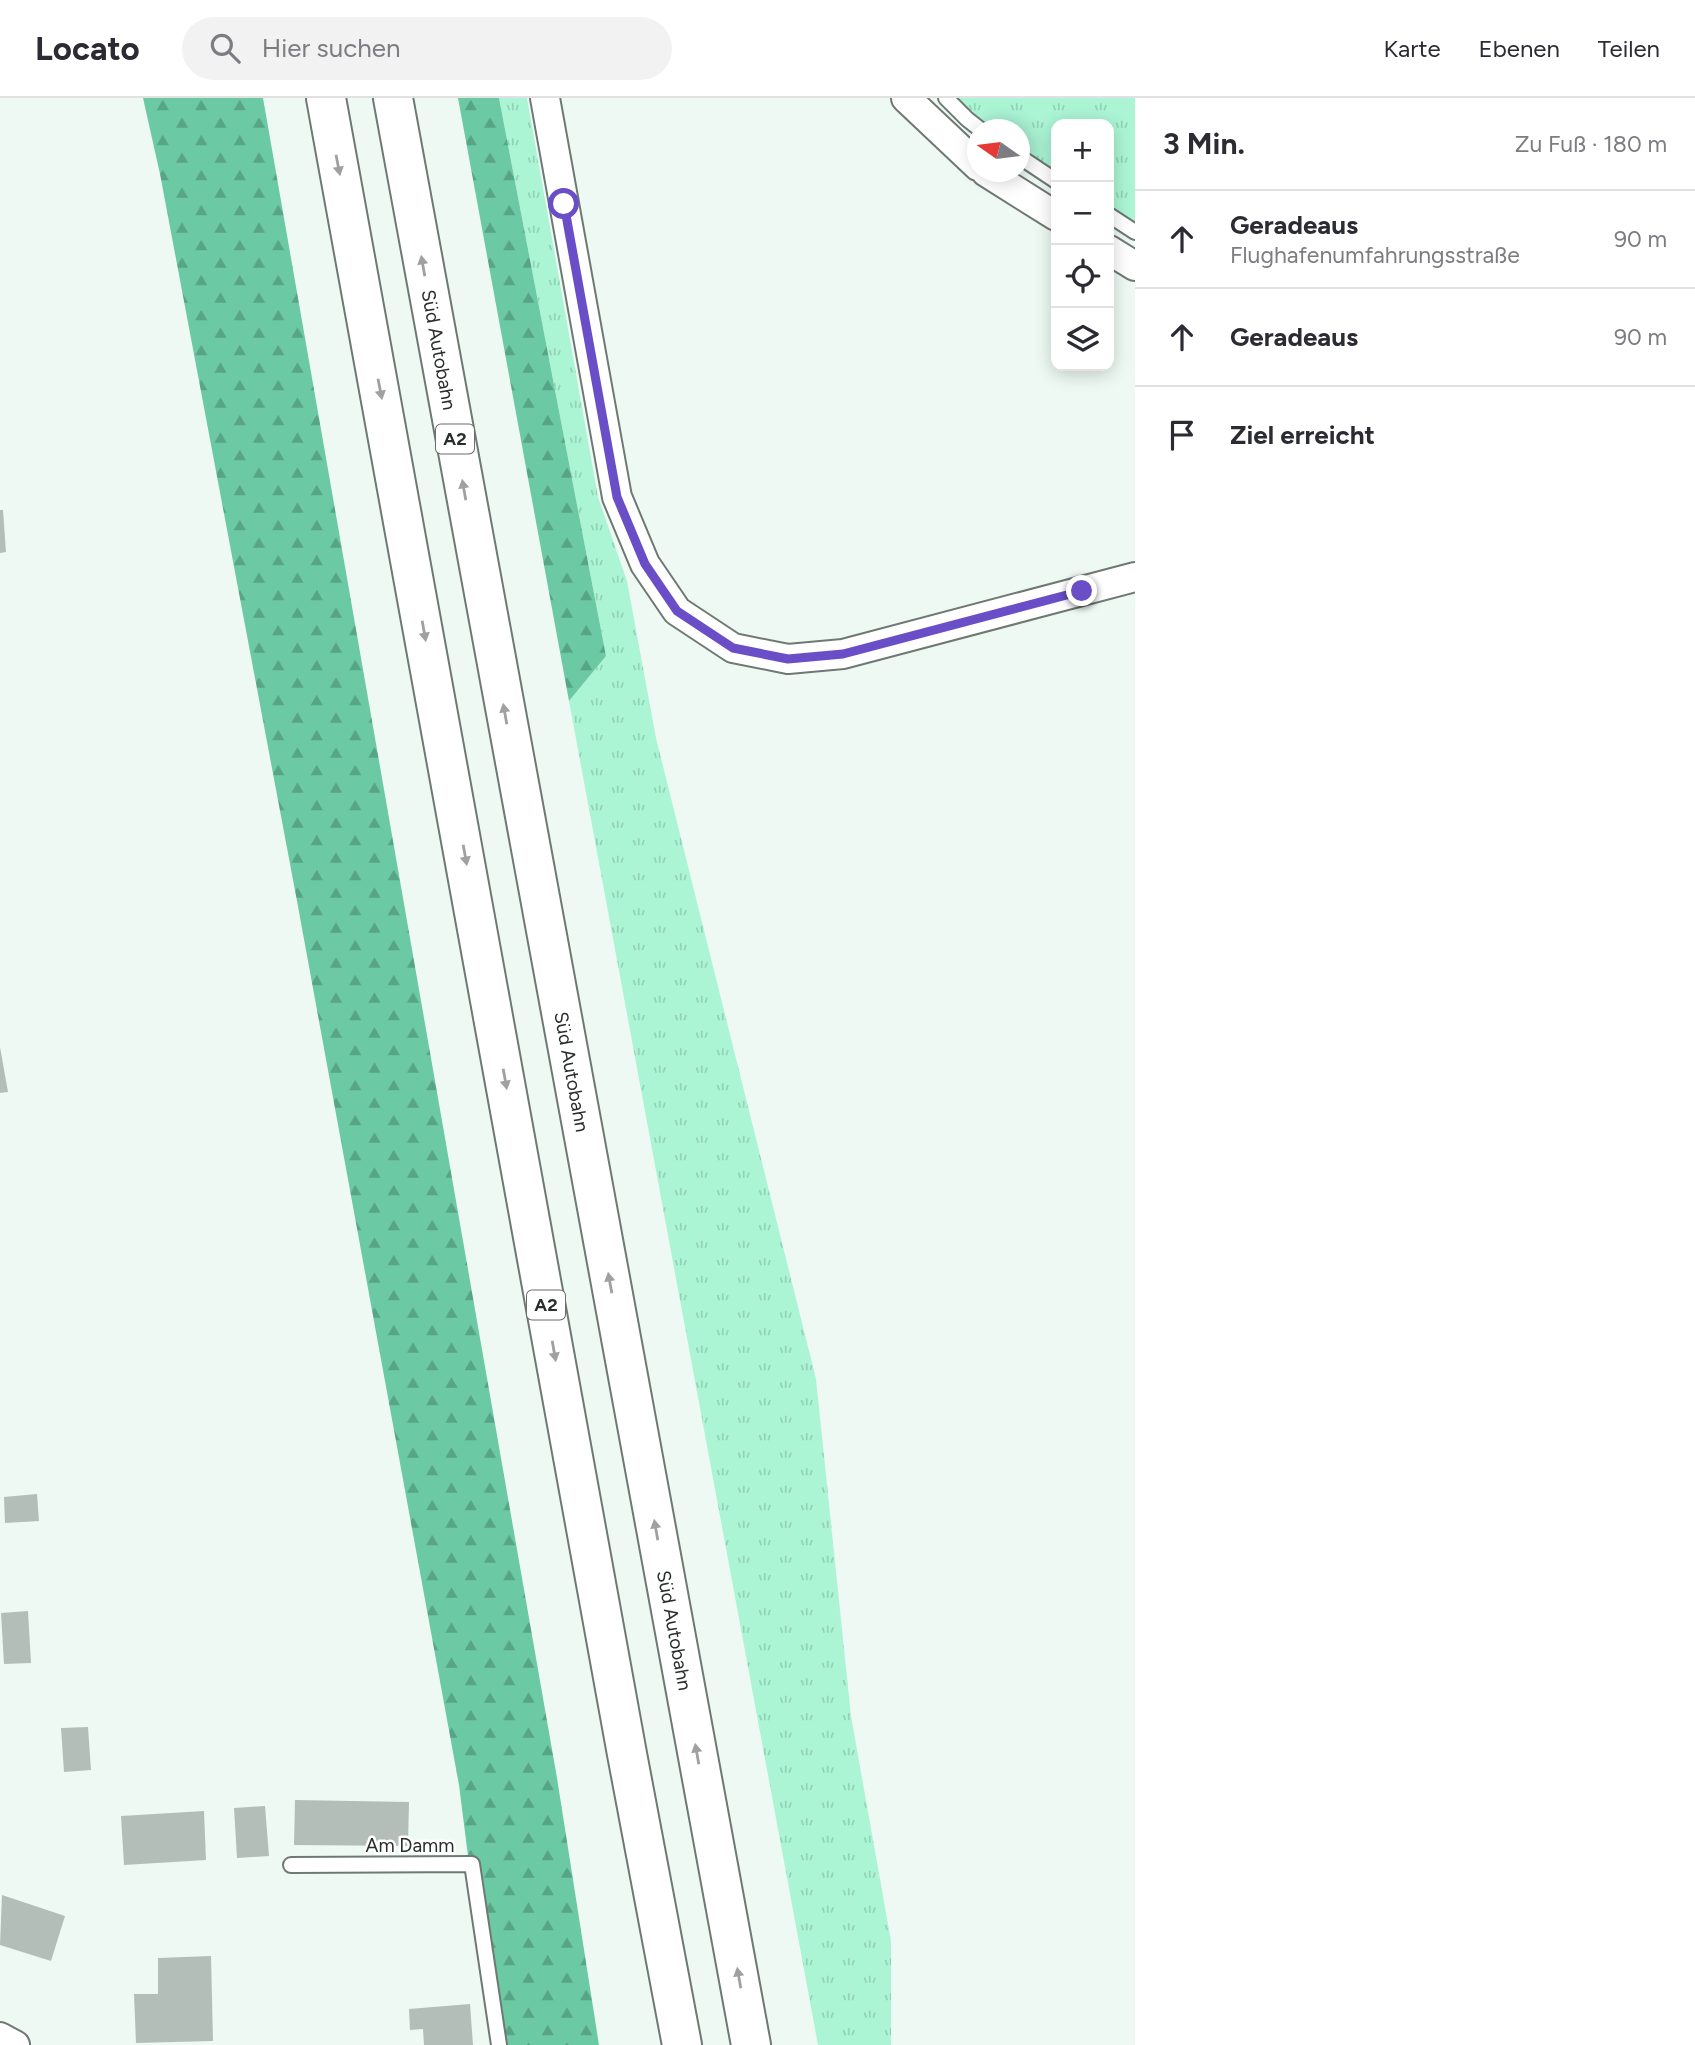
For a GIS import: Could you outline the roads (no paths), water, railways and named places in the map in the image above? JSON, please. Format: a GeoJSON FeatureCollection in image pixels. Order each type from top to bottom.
{"type":"FeatureCollection","features":[{"type":"Feature","properties":{"kind":"highway","name":"A2"},"geometry":{"type":"LineString","coordinates":[[326,98],[682,2045]]}},
{"type":"Feature","properties":{"kind":"highway","name":"Süd Autobahn"},"geometry":{"type":"LineString","coordinates":[[393,98],[751,2045]]}},
{"type":"Feature","properties":{"kind":"street"},"geometry":{"type":"LineString","coordinates":[[545,98],[617,497],[645,564],[677,611],[733,648],[788,659],[843,654],[1135,577]]}},
{"type":"Feature","properties":{"kind":"street"},"geometry":{"type":"LineString","coordinates":[[906,98],[967,156]]}},
{"type":"Feature","properties":{"kind":"street"},"geometry":{"type":"LineString","coordinates":[[1002,182],[1051,213]]}},
{"type":"Feature","properties":{"kind":"street"},"geometry":{"type":"LineString","coordinates":[[1114,253],[1135,267]]}},
{"type":"Feature","properties":{"kind":"street"},"geometry":{"type":"LineString","coordinates":[[0,2037],[15,2045]]}},
{"type":"Feature","properties":{"kind":"lane"},"geometry":{"type":"LineString","coordinates":[[946,98],[967,119]]}},
{"type":"Feature","properties":{"kind":"lane"},"geometry":{"type":"LineString","coordinates":[[1030,164],[1051,178]]}},
{"type":"Feature","properties":{"kind":"lane"},"geometry":{"type":"LineString","coordinates":[[1114,218],[1135,232]]}},
{"type":"Feature","properties":{"kind":"lane","name":"Am Damm"},"geometry":{"type":"LineString","coordinates":[[291,1865],[472,1864],[499,2045]]}}]}
